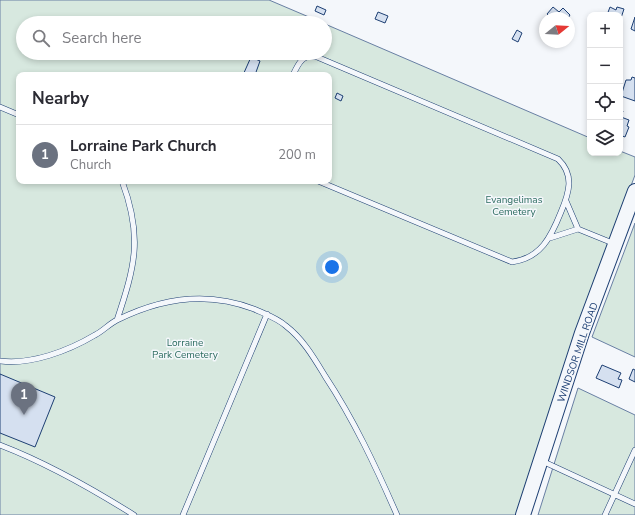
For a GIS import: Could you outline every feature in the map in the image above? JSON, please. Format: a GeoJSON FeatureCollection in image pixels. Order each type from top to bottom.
{"type":"FeatureCollection","features":[{"type":"Feature","properties":{"kind":"main road","name":"WINDSOR MILL ROAD"},"geometry":{"type":"LineString","coordinates":[[523,515],[582,333],[635,191]]}},
{"type":"Feature","properties":{"kind":"lane"},"geometry":{"type":"LineString","coordinates":[[294,72],[302,60]]}},
{"type":"Feature","properties":{"kind":"lane"},"geometry":{"type":"LineString","coordinates":[[324,60],[558,159],[564,165],[570,181],[566,201],[550,238],[537,252],[527,258],[512,262],[325,184]]}},
{"type":"Feature","properties":{"kind":"lane"},"geometry":{"type":"LineString","coordinates":[[0,107],[16,114]]}},
{"type":"Feature","properties":{"kind":"lane"},"geometry":{"type":"LineString","coordinates":[[117,320],[134,263],[135,243],[129,201],[123,184]]}},
{"type":"Feature","properties":{"kind":"lane"},"geometry":{"type":"LineString","coordinates":[[566,201],[578,229]]}},
{"type":"Feature","properties":{"kind":"lane"},"geometry":{"type":"LineString","coordinates":[[550,238],[578,229],[616,244]]}},
{"type":"Feature","properties":{"kind":"lane"},"geometry":{"type":"LineString","coordinates":[[0,361],[12,362],[45,356],[76,345],[95,335],[117,320],[175,299],[191,298],[226,300],[267,314],[286,325],[322,371],[354,422],[398,515]]}},
{"type":"Feature","properties":{"kind":"lane"},"geometry":{"type":"LineString","coordinates":[[183,515],[267,314]]}},
{"type":"Feature","properties":{"kind":"lane"},"geometry":{"type":"LineString","coordinates":[[0,446],[26,455],[75,479],[134,515]]}},
{"type":"Feature","properties":{"kind":"lane"},"geometry":{"type":"LineString","coordinates":[[605,515],[634,454]]}},
{"type":"Feature","properties":{"kind":"lane"},"geometry":{"type":"LineString","coordinates":[[541,460],[635,504]]}},
{"type":"Feature","properties":{"kind":"green space","name":"Lorraine Park Cemetery"},"geometry":{"type":"Polygon","coordinates":[[[0,0],[269,0],[307,16],[16,16],[16,60],[332,60],[332,27],[587,137],[587,156],[623,156],[623,152],[635,157],[635,175],[577,331],[517,515],[0,515],[0,0]]]}},
{"type":"Feature","properties":{"kind":"green space"},"geometry":{"type":"Polygon","coordinates":[[[635,223],[635,357],[592,337],[635,223]]]}},
{"type":"Feature","properties":{"kind":"green space"},"geometry":{"type":"Polygon","coordinates":[[[578,388],[635,415],[635,515],[538,515],[578,388]]]}},
{"type":"Feature","properties":{"kind":"building"},"geometry":{"type":"Polygon","coordinates":[[[317,6],[326,10],[324,15],[315,11],[317,6]]]}},
{"type":"Feature","properties":{"kind":"building"},"geometry":{"type":"Polygon","coordinates":[[[553,7],[559,12],[549,12],[553,7]]]}},
{"type":"Feature","properties":{"kind":"building"},"geometry":{"type":"Polygon","coordinates":[[[610,7],[616,10],[617,7],[624,9],[623,12],[608,12],[610,7]]]}},
{"type":"Feature","properties":{"kind":"building"},"geometry":{"type":"Polygon","coordinates":[[[563,8],[567,12],[559,12],[563,8]]]}},
{"type":"Feature","properties":{"kind":"building"},"geometry":{"type":"Polygon","coordinates":[[[378,12],[388,16],[385,23],[375,19],[378,12]]]}},
{"type":"Feature","properties":{"kind":"building"},"geometry":{"type":"Polygon","coordinates":[[[635,17],[635,31],[631,29],[635,17]]]}},
{"type":"Feature","properties":{"kind":"building"},"geometry":{"type":"Polygon","coordinates":[[[517,30],[522,33],[518,42],[512,39],[517,30]]]}},
{"type":"Feature","properties":{"kind":"building"},"geometry":{"type":"Polygon","coordinates":[[[250,60],[260,61],[256,72],[244,72],[250,60]]]}},
{"type":"Feature","properties":{"kind":"building"},"geometry":{"type":"Polygon","coordinates":[[[632,77],[635,78],[635,101],[623,97],[623,90],[626,80],[631,80],[632,77]]]}},
{"type":"Feature","properties":{"kind":"building"},"geometry":{"type":"Polygon","coordinates":[[[337,93],[343,96],[341,101],[335,98],[337,93]]]}},
{"type":"Feature","properties":{"kind":"building"},"geometry":{"type":"Polygon","coordinates":[[[623,118],[629,120],[627,126],[629,127],[625,137],[623,136],[623,118]]]}},
{"type":"Feature","properties":{"kind":"building"},"geometry":{"type":"Polygon","coordinates":[[[602,365],[621,373],[618,379],[622,380],[619,388],[596,378],[602,365]]]}},
{"type":"Feature","properties":{"kind":"building"},"geometry":{"type":"Polygon","coordinates":[[[633,369],[635,370],[635,382],[629,379],[633,369]]]}},
{"type":"Feature","properties":{"kind":"building"},"geometry":{"type":"Polygon","coordinates":[[[0,374],[55,397],[35,447],[0,433],[0,374]]]}},
{"type":"Feature","properties":{"kind":"place","name":"Lorraine Park Church"},"geometry":{"type":"Point","coordinates":[24,415]}},
{"type":"Feature","properties":{"kind":"park label","name":"Evangelimas Cemetery"},"geometry":{"type":"Point","coordinates":[514,204]}}]}
